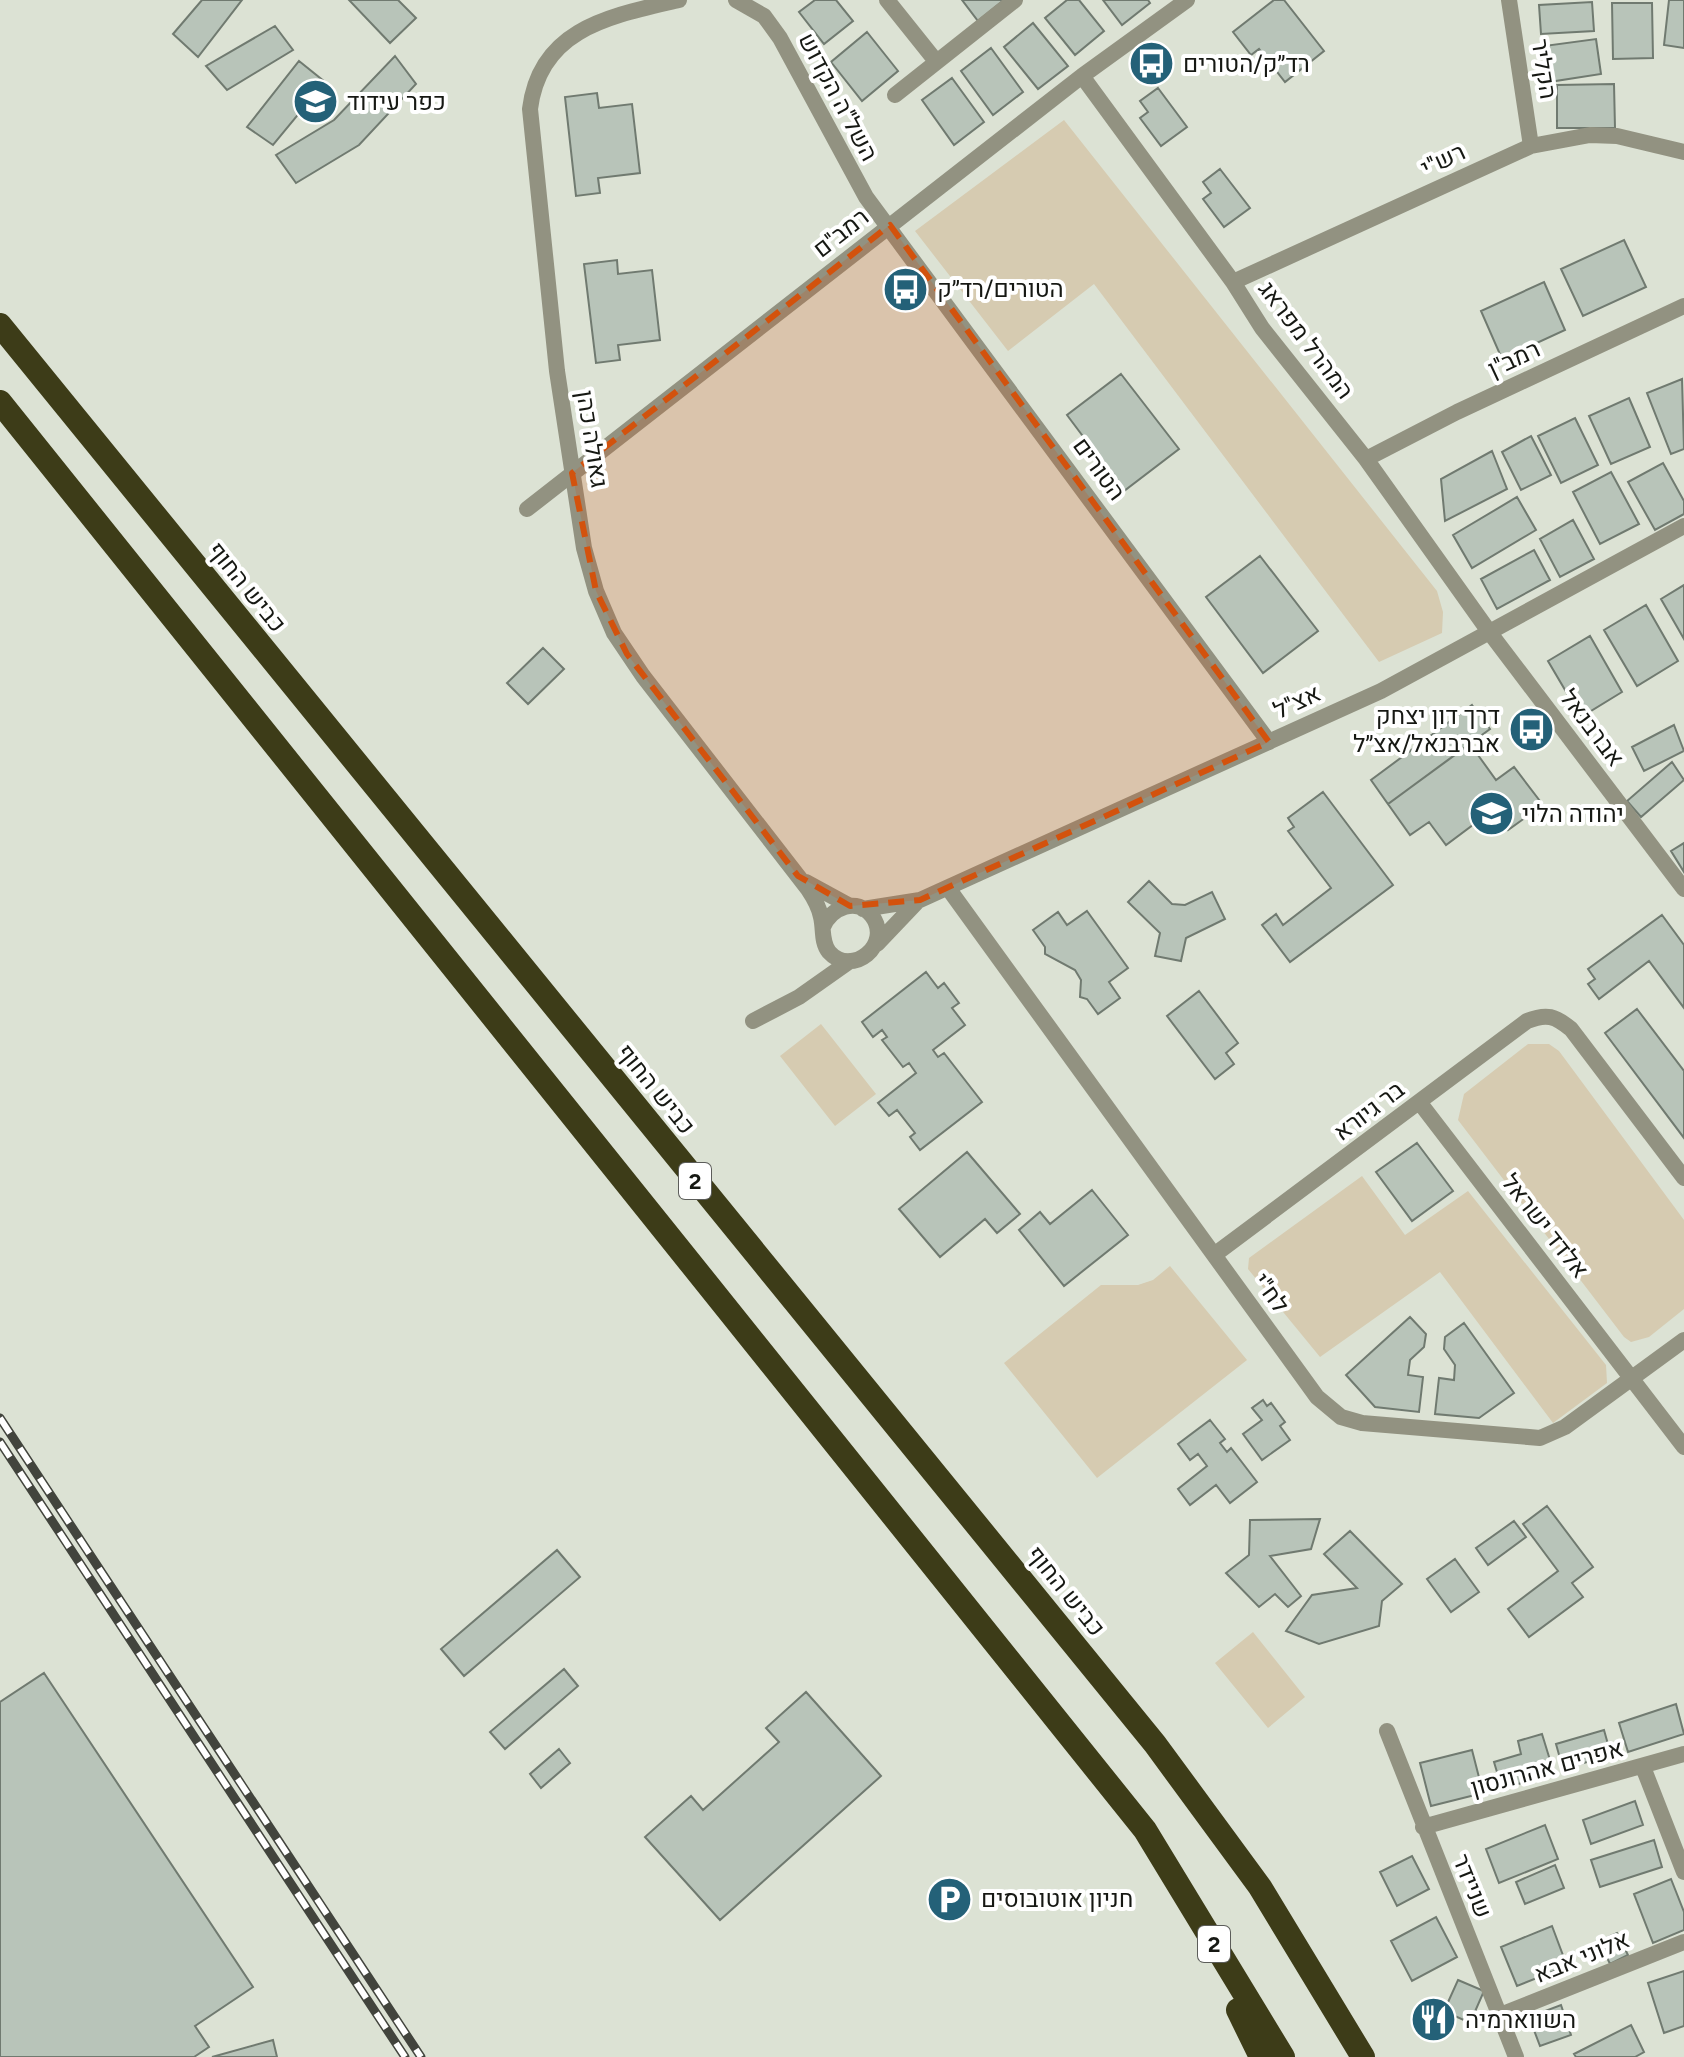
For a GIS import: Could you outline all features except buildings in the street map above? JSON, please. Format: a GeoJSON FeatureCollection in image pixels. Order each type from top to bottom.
{"type":"FeatureCollection","features":[{"type":"Feature","properties":{"kind":"highway","name":"כביש החוף"},"geometry":{"type":"LineString","coordinates":[[0,325],[1155,1744],[1260,1887],[1363,2057]]}},
{"type":"Feature","properties":{"kind":"highway","name":"2"},"geometry":{"type":"LineString","coordinates":[[0,402],[1145,1830],[1283,2057]]}},
{"type":"Feature","properties":{"kind":"highway"},"geometry":{"type":"LineString","coordinates":[[1145,1830],[1261,2057]]}},
{"type":"Feature","properties":{"kind":"street","name":"גאולה כהן"},"geometry":{"type":"LineString","coordinates":[[679,0],[644,8],[580,30],[551,55],[532,86],[530,109],[557,371],[572,473],[590,570],[614,633],[643,676],[798,876],[815,900],[823,927]]}},
{"type":"Feature","properties":{"kind":"street","name":"השל\"ה הקדוש"},"geometry":{"type":"LineString","coordinates":[[736,0],[764,16],[780,38],[850,174],[890,225]]}},
{"type":"Feature","properties":{"kind":"street"},"geometry":{"type":"LineString","coordinates":[[887,0],[935,60]]}},
{"type":"Feature","properties":{"kind":"street"},"geometry":{"type":"LineString","coordinates":[[895,95],[935,60],[1015,0]]}},
{"type":"Feature","properties":{"kind":"street","name":"רמב\"ם"},"geometry":{"type":"LineString","coordinates":[[527,509],[1082,76],[1187,0]]}},
{"type":"Feature","properties":{"kind":"street","name":"הקליר"},"geometry":{"type":"LineString","coordinates":[[1509,0],[1531,146]]}},
{"type":"Feature","properties":{"kind":"street","name":"המהרל מפראג"},"geometry":{"type":"LineString","coordinates":[[1082,76],[1233,282],[1262,328],[1366,459],[1490,633]]}},
{"type":"Feature","properties":{"kind":"street","name":"רש\"י"},"geometry":{"type":"LineString","coordinates":[[1233,282],[1531,146],[1590,135],[1617,136],[1684,152]]}},
{"type":"Feature","properties":{"kind":"street","name":"הטורים"},"geometry":{"type":"LineString","coordinates":[[890,225],[1269,742]]}},
{"type":"Feature","properties":{"kind":"street","name":"רמב\"ן"},"geometry":{"type":"LineString","coordinates":[[1366,459],[1457,412],[1684,306]]}},
{"type":"Feature","properties":{"kind":"street","name":"אצ\"ל"},"geometry":{"type":"LineString","coordinates":[[856,907],[920,900],[1381,691],[1684,526]]}},
{"type":"Feature","properties":{"kind":"street","name":"אברבנאל"},"geometry":{"type":"LineString","coordinates":[[1490,633],[1684,889]]}},
{"type":"Feature","properties":{"kind":"street","name":"גאולה כהן"},"geometry":{"type":"LineString","coordinates":[[798,876],[826,895],[856,907]]}},
{"type":"Feature","properties":{"kind":"street","name":"לח\"י"},"geometry":{"type":"LineString","coordinates":[[948,888],[1317,1397],[1341,1417],[1362,1423],[1540,1438],[1565,1427],[1684,1340]]}},
{"type":"Feature","properties":{"kind":"street","name":"אצ\"ל"},"geometry":{"type":"LineString","coordinates":[[876,946],[920,900]]}},
{"type":"Feature","properties":{"kind":"street"},"geometry":{"type":"LineString","coordinates":[[753,1021],[814,986],[850,961],[863,958],[876,946],[878,927],[856,907],[833,912],[823,927],[823,967],[814,986]]}},
{"type":"Feature","properties":{"kind":"street"},"geometry":{"type":"LineString","coordinates":[[825,945],[837,958],[850,961]]}},
{"type":"Feature","properties":{"kind":"street","name":"בר גיורא"},"geometry":{"type":"LineString","coordinates":[[1214,1255],[1527,1021],[1548,1015],[1556,1017],[1571,1029],[1684,1178]]}},
{"type":"Feature","properties":{"kind":"street","name":"אלדד ישראל"},"geometry":{"type":"LineString","coordinates":[[1420,1103],[1684,1447]]}},
{"type":"Feature","properties":{"kind":"street","name":"שניידר"},"geometry":{"type":"LineString","coordinates":[[1387,1731],[1516,2057]]}},
{"type":"Feature","properties":{"kind":"street","name":"אפרים אהרונסון"},"geometry":{"type":"LineString","coordinates":[[1423,1827],[1684,1754]]}},
{"type":"Feature","properties":{"kind":"street"},"geometry":{"type":"LineString","coordinates":[[1643,1767],[1684,1872]]}},
{"type":"Feature","properties":{"kind":"street","name":"אלוני אבא"},"geometry":{"type":"LineString","coordinates":[[1498,2016],[1684,1942]]}},
{"type":"Feature","properties":{"kind":"highlighted area"},"geometry":{"type":"Polygon","coordinates":[[[890,225],[1269,742],[920,900],[850,906],[798,876],[627,654],[596,591],[572,473],[890,225]]]}},
{"type":"Feature","properties":{"kind":"shaded area"},"geometry":{"type":"Polygon","coordinates":[[[1064,120],[1437,591],[1443,612],[1442,633],[1379,662],[1094,284],[1008,351],[915,231],[1064,120]]]}},
{"type":"Feature","properties":{"kind":"shaded area"},"geometry":{"type":"Polygon","coordinates":[[[821,1024],[876,1094],[835,1126],[780,1056],[821,1024]]]}},
{"type":"Feature","properties":{"kind":"shaded area"},"geometry":{"type":"Polygon","coordinates":[[[1528,1044],[1549,1044],[1559,1051],[1684,1220],[1684,1309],[1649,1337],[1631,1342],[1624,1337],[1458,1120],[1464,1094],[1528,1044]]]}},
{"type":"Feature","properties":{"kind":"shaded area"},"geometry":{"type":"Polygon","coordinates":[[[1362,1176],[1405,1235],[1468,1191],[1606,1365],[1607,1383],[1553,1423],[1440,1272],[1320,1357],[1248,1269],[1249,1258],[1362,1176]]]}},
{"type":"Feature","properties":{"kind":"shaded area"},"geometry":{"type":"Polygon","coordinates":[[[1170,1266],[1247,1360],[1097,1478],[1004,1363],[1101,1285],[1138,1285],[1153,1280],[1170,1266]]]}},
{"type":"Feature","properties":{"kind":"shaded area"},"geometry":{"type":"Polygon","coordinates":[[[1253,1632],[1305,1697],[1268,1728],[1215,1663],[1253,1632]]]}},
{"type":"Feature","properties":{"kind":"railway"},"geometry":{"type":"LineString","coordinates":[[0,1418],[421,2057]]}},
{"type":"Feature","properties":{"kind":"railway"},"geometry":{"type":"LineString","coordinates":[[0,1442],[405,2057]]}},
{"type":"Feature","properties":{"kind":"place","name":"רד״ק/הטורים"},"geometry":{"type":"Point","coordinates":[1152,64]}},
{"type":"Feature","properties":{"kind":"place","name":"כפר עידוד"},"geometry":{"type":"Point","coordinates":[316,102]}},
{"type":"Feature","properties":{"kind":"place","name":"הטורים/רד״ק"},"geometry":{"type":"Point","coordinates":[906,289]}},
{"type":"Feature","properties":{"kind":"place","name":"דרך דון יצחק אברבנאל/אצ״ל"},"geometry":{"type":"Point","coordinates":[1531,730]}},
{"type":"Feature","properties":{"kind":"place","name":"יהודה הלוי"},"geometry":{"type":"Point","coordinates":[1491,814]}},
{"type":"Feature","properties":{"kind":"place","name":"חניון אוטובוסים"},"geometry":{"type":"Point","coordinates":[950,1899]}},
{"type":"Feature","properties":{"kind":"place","name":"השווארמיה"},"geometry":{"type":"Point","coordinates":[1434,2020]}}]}
